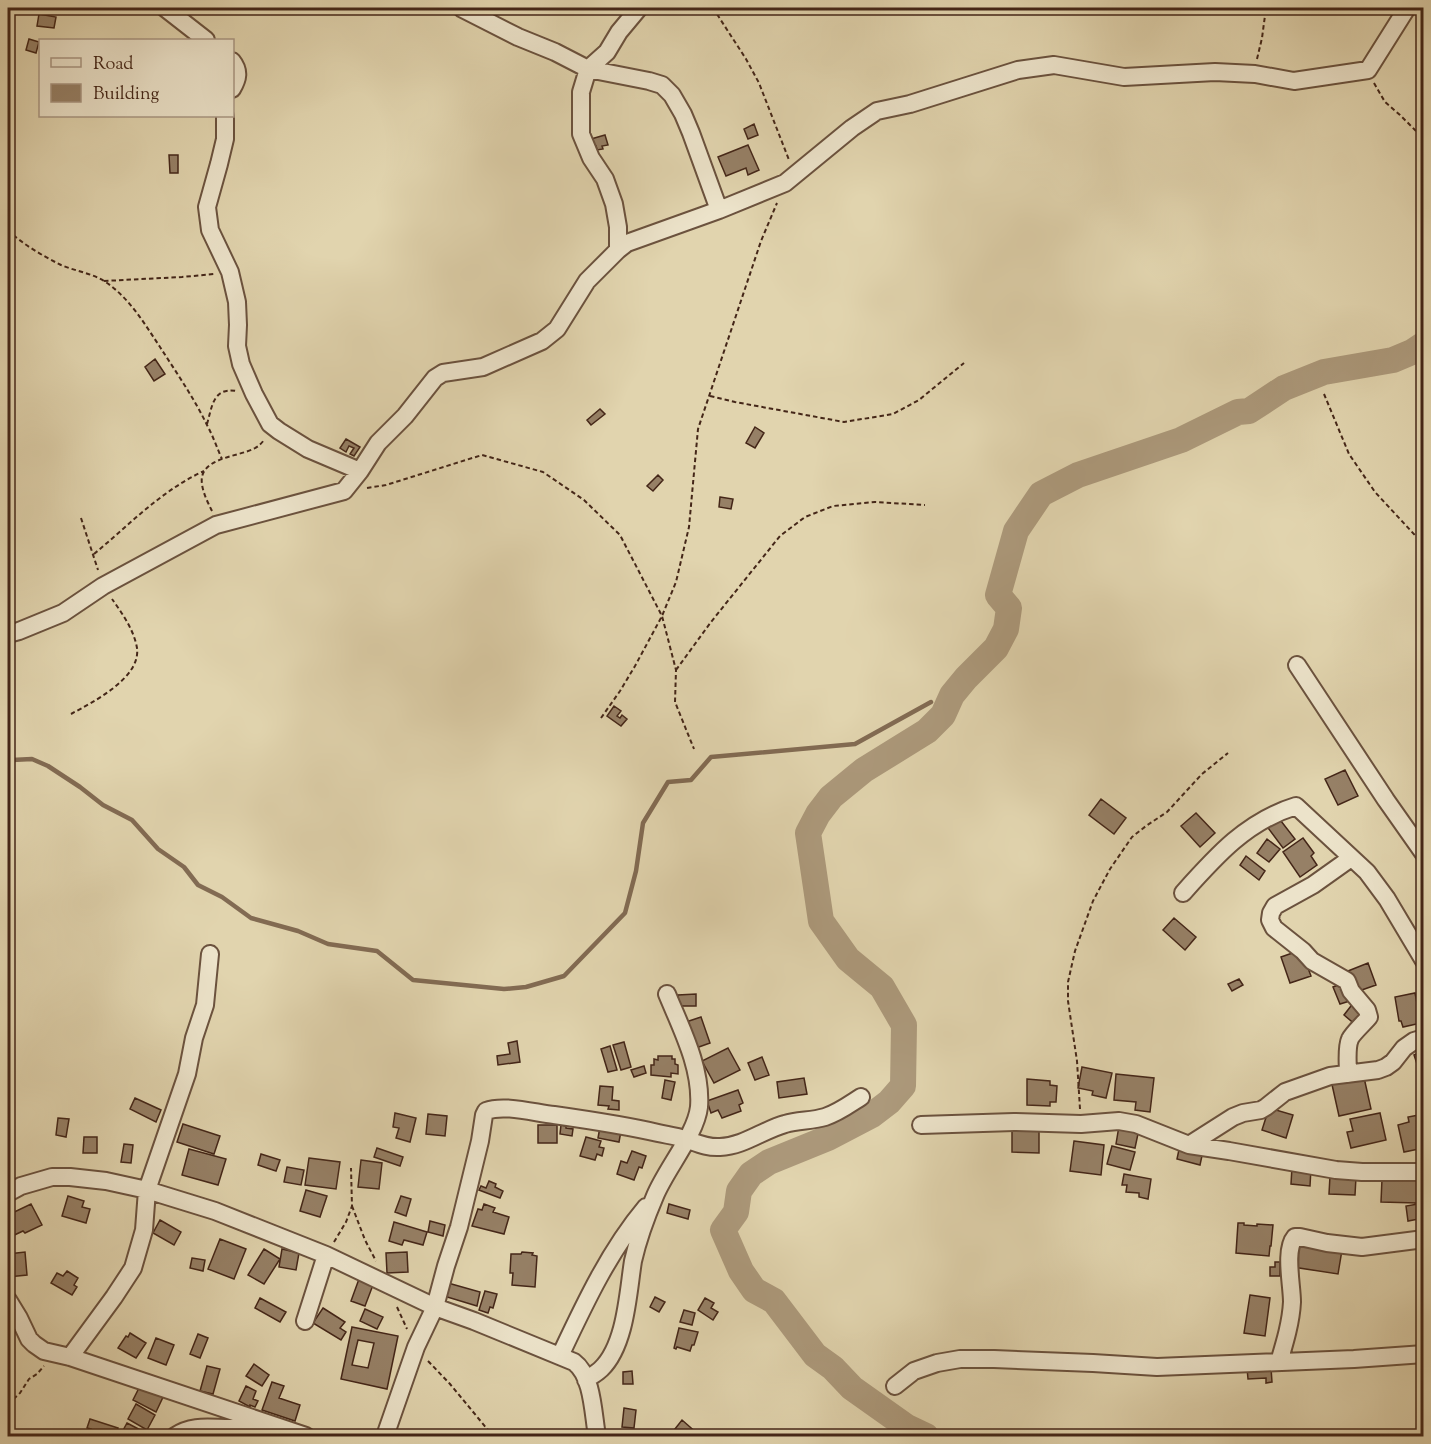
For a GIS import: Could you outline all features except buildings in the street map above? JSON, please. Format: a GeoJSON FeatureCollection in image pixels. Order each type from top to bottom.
{"type":"FeatureCollection","features":[{"type":"Feature","properties":{"kind":"street"},"geometry":{"type":"LineString","coordinates":[[165,8],[205,39]]}},
{"type":"Feature","properties":{"kind":"street"},"geometry":{"type":"LineString","coordinates":[[461,8],[588,69],[650,81],[662,86],[672,95],[691,133],[719,210]]}},
{"type":"Feature","properties":{"kind":"street"},"geometry":{"type":"LineString","coordinates":[[618,250],[618,227],[614,204],[605,179],[591,158],[581,134],[581,92],[588,69],[607,52],[619,32],[639,8]]}},
{"type":"Feature","properties":{"kind":"street"},"geometry":{"type":"LineString","coordinates":[[8,634],[63,613],[103,586],[216,525],[344,491],[378,442],[405,416],[435,378],[443,373],[483,367],[542,341],[557,329],[587,281],[627,243],[719,210],[790,179],[852,128],[877,111],[910,104],[1018,70],[1054,65],[1124,77],[1215,72],[1255,74],[1294,81],[1368,70],[1407,8]]}},
{"type":"Feature","properties":{"kind":"street"},"geometry":{"type":"LineString","coordinates":[[234,65],[238,72],[238,80],[234,86]]}},
{"type":"Feature","properties":{"kind":"street"},"geometry":{"type":"LineString","coordinates":[[225,117],[225,139],[207,207],[210,230],[230,272],[237,302],[237,346],[241,364],[270,424],[308,449],[360,471]]}},
{"type":"Feature","properties":{"kind":"street"},"geometry":{"type":"LineString","coordinates":[[1296,665],[1424,854]]}},
{"type":"Feature","properties":{"kind":"street"},"geometry":{"type":"LineString","coordinates":[[1183,893],[1214,858],[1251,826],[1278,811],[1296,806],[1367,872],[1387,899],[1424,961]]}},
{"type":"Feature","properties":{"kind":"street"},"geometry":{"type":"LineString","coordinates":[[1348,1074],[1349,1042],[1351,1036],[1369,1017],[1368,1010],[1351,992],[1347,981],[1312,961],[1274,928],[1270,920],[1275,906],[1313,885],[1351,858]]}},
{"type":"Feature","properties":{"kind":"street"},"geometry":{"type":"LineString","coordinates":[[70,1358],[133,1268],[144,1230],[147,1190],[187,1074],[194,1038],[205,1005],[210,954]]}},
{"type":"Feature","properties":{"kind":"street"},"geometry":{"type":"LineString","coordinates":[[586,1380],[605,1364],[616,1342],[629,1296],[633,1261],[638,1243],[656,1195],[693,1127],[699,1110],[697,1079],[692,1058],[667,994]]}},
{"type":"Feature","properties":{"kind":"street"},"geometry":{"type":"LineString","coordinates":[[1189,1145],[1233,1117],[1261,1110],[1285,1092],[1330,1076],[1386,1067],[1404,1048],[1424,1038]]}},
{"type":"Feature","properties":{"kind":"street"},"geometry":{"type":"LineString","coordinates":[[386,1437],[416,1347],[435,1307],[459,1227],[486,1111],[515,1109],[630,1127],[686,1139],[696,1144],[721,1147],[735,1144],[782,1125],[825,1117],[861,1097]]}},
{"type":"Feature","properties":{"kind":"street"},"geometry":{"type":"LineString","coordinates":[[921,1125],[1014,1122],[1081,1124],[1119,1121],[1136,1124],[1189,1145],[1336,1170],[1424,1172]]}},
{"type":"Feature","properties":{"kind":"street"},"geometry":{"type":"LineString","coordinates":[[8,1193],[21,1186],[52,1177],[106,1181],[147,1190],[214,1211],[326,1255],[435,1307],[560,1356],[579,1366],[589,1387],[597,1437]]}},
{"type":"Feature","properties":{"kind":"street"},"geometry":{"type":"LineString","coordinates":[[560,1356],[578,1317],[622,1239],[656,1195]]}},
{"type":"Feature","properties":{"kind":"street"},"geometry":{"type":"LineString","coordinates":[[1279,1362],[1288,1329],[1292,1302],[1290,1258],[1291,1242],[1295,1237],[1362,1247],[1424,1239]]}},
{"type":"Feature","properties":{"kind":"street"},"geometry":{"type":"LineString","coordinates":[[305,1321],[326,1255]]}},
{"type":"Feature","properties":{"kind":"street"},"geometry":{"type":"LineString","coordinates":[[8,1299],[29,1339],[44,1351],[306,1437]]}},
{"type":"Feature","properties":{"kind":"street"},"geometry":{"type":"LineString","coordinates":[[895,1386],[914,1371],[937,1363],[960,1359],[1157,1367],[1424,1354]]}},
{"type":"Feature","properties":{"kind":"street"},"geometry":{"type":"LineString","coordinates":[[176,1437],[185,1431],[198,1428],[244,1427],[258,1421]]}},
{"type":"Feature","properties":{"kind":"path"},"geometry":{"type":"LineString","coordinates":[[601,718],[625,683],[662,616],[676,582],[689,527],[698,429],[761,242],[790,179],[759,83],[713,8]]}},
{"type":"Feature","properties":{"kind":"path"},"geometry":{"type":"LineString","coordinates":[[1255,74],[1266,8]]}},
{"type":"Feature","properties":{"kind":"path"},"geometry":{"type":"LineString","coordinates":[[1368,70],[1385,102],[1424,139]]}},
{"type":"Feature","properties":{"kind":"path"},"geometry":{"type":"LineString","coordinates":[[8,230],[23,243],[53,260],[104,281],[124,297],[137,312],[172,366],[207,424],[222,459]]}},
{"type":"Feature","properties":{"kind":"path"},"geometry":{"type":"LineString","coordinates":[[104,281],[182,278],[230,272]]}},
{"type":"Feature","properties":{"kind":"path"},"geometry":{"type":"LineString","coordinates":[[710,396],[844,422],[893,414],[919,400],[964,363]]}},
{"type":"Feature","properties":{"kind":"path"},"geometry":{"type":"LineString","coordinates":[[207,424],[214,401],[222,391],[232,390],[254,394]]}},
{"type":"Feature","properties":{"kind":"path"},"geometry":{"type":"LineString","coordinates":[[1324,394],[1349,454],[1375,492],[1424,545]]}},
{"type":"Feature","properties":{"kind":"path"},"geometry":{"type":"LineString","coordinates":[[94,554],[163,496],[212,464],[255,448],[265,439],[270,424]]}},
{"type":"Feature","properties":{"kind":"path"},"geometry":{"type":"LineString","coordinates":[[344,491],[386,485],[482,455],[543,472],[584,500],[620,535],[662,616],[676,670],[675,702],[694,749]]}},
{"type":"Feature","properties":{"kind":"path"},"geometry":{"type":"LineString","coordinates":[[205,470],[202,487],[216,525]]}},
{"type":"Feature","properties":{"kind":"path"},"geometry":{"type":"LineString","coordinates":[[676,670],[780,536],[805,517],[832,506],[875,502],[925,505]]}},
{"type":"Feature","properties":{"kind":"path"},"geometry":{"type":"LineString","coordinates":[[71,714],[97,699],[127,676],[133,669],[137,656],[136,644],[124,616],[103,586],[81,518]]}},
{"type":"Feature","properties":{"kind":"path"},"geometry":{"type":"LineString","coordinates":[[1081,1124],[1068,982],[1070,967],[1082,930],[1098,890],[1132,837],[1167,812],[1202,774],[1228,753]]}},
{"type":"Feature","properties":{"kind":"path"},"geometry":{"type":"LineString","coordinates":[[351,1168],[352,1206],[365,1240],[416,1347],[493,1437]]}},
{"type":"Feature","properties":{"kind":"path"},"geometry":{"type":"LineString","coordinates":[[326,1255],[346,1222],[352,1206]]}},
{"type":"Feature","properties":{"kind":"path"},"geometry":{"type":"LineString","coordinates":[[8,1404],[52,1354]]}},
{"type":"Feature","properties":{"kind":"waterway"},"geometry":{"type":"LineString","coordinates":[[926,1436],[907,1427],[852,1388],[833,1368],[815,1355],[774,1301],[754,1290],[741,1271],[723,1230],[736,1212],[739,1191],[751,1174],[769,1162],[828,1138],[872,1115],[889,1102],[903,1086],[904,1025],[882,987],[848,959],[821,921],[808,833],[818,814],[831,797],[864,770],[927,731],[943,715],[952,695],[966,678],[996,648],[1006,629],[1009,608],[998,595],[1016,531],[1041,494],[1078,475],[1181,440],[1238,412],[1249,411],[1284,388],[1324,372],[1393,360],[1424,344]]}},
{"type":"Feature","properties":{"kind":"waterway"},"geometry":{"type":"LineString","coordinates":[[8,759],[32,759],[48,766],[103,805],[132,820],[158,849],[184,867],[198,885],[222,897],[251,918],[298,931],[328,944],[377,951],[413,980],[504,989],[526,987],[564,976],[625,913],[636,871],[643,823],[668,782],[691,780],[711,757],[855,744],[931,702]]}}]}
